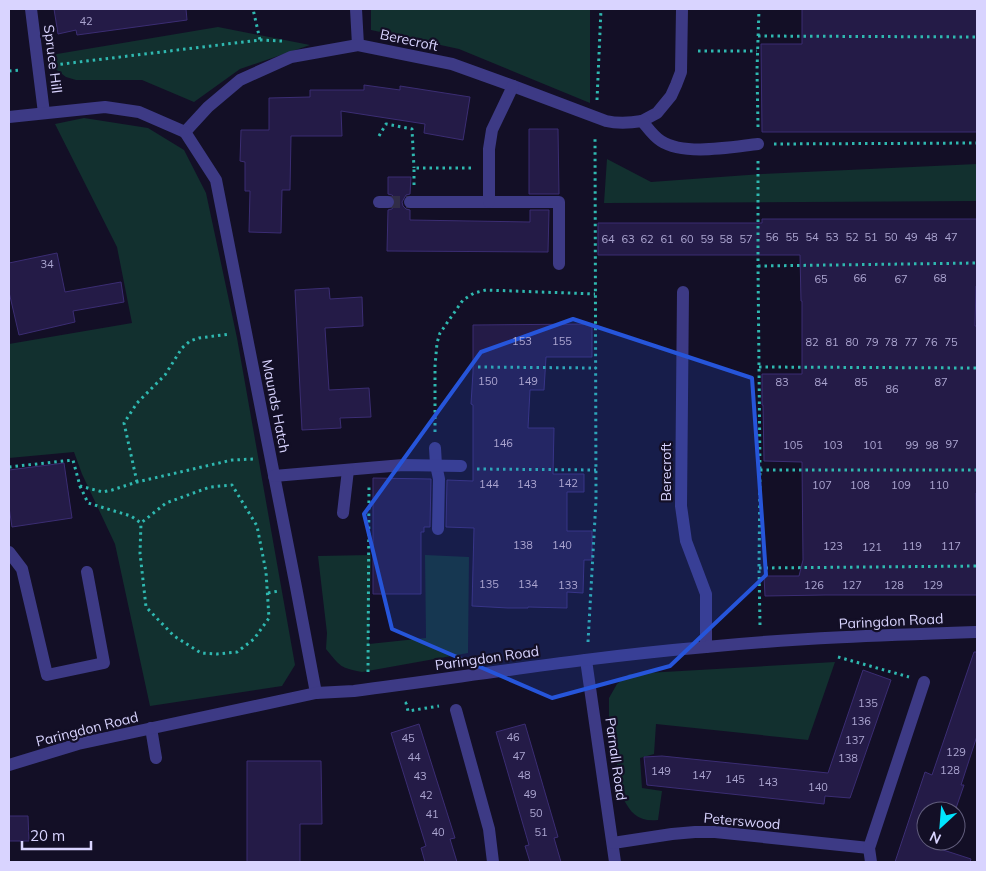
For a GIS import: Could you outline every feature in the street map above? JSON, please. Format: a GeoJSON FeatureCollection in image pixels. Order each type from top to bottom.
{"type":"FeatureCollection","features":[{"type":"Feature","properties":{"kind":"street","name":"Spruce Hill"},"geometry":{"type":"LineString","coordinates":[[31,9],[44,114]]}},
{"type":"Feature","properties":{"kind":"street"},"geometry":{"type":"LineString","coordinates":[[356,9],[358,45]]}},
{"type":"Feature","properties":{"kind":"street","name":"Berecroft"},"geometry":{"type":"LineString","coordinates":[[186,132],[208,107],[240,80],[291,57],[358,45],[452,64],[596,118],[616,123],[642,121],[657,113],[672,96],[680,72],[682,9]]}},
{"type":"Feature","properties":{"kind":"street"},"geometry":{"type":"LineString","coordinates":[[489,202],[489,149],[492,130],[513,86]]}},
{"type":"Feature","properties":{"kind":"street"},"geometry":{"type":"LineString","coordinates":[[9,117],[105,107],[140,112],[186,132]]}},
{"type":"Feature","properties":{"kind":"street"},"geometry":{"type":"LineString","coordinates":[[642,121],[660,141],[678,148],[705,149],[758,144]]}},
{"type":"Feature","properties":{"kind":"street","name":"Maunds Hatch"},"geometry":{"type":"LineString","coordinates":[[186,132],[216,180],[316,693]]}},
{"type":"Feature","properties":{"kind":"street"},"geometry":{"type":"LineString","coordinates":[[412,202],[559,202],[559,264]]}},
{"type":"Feature","properties":{"kind":"street","name":"Berecroft"},"geometry":{"type":"LineString","coordinates":[[683,292],[681,506],[686,541],[706,594],[706,646]]}},
{"type":"Feature","properties":{"kind":"street"},"geometry":{"type":"LineString","coordinates":[[435,448],[439,479],[438,529]]}},
{"type":"Feature","properties":{"kind":"street"},"geometry":{"type":"LineString","coordinates":[[274,476],[404,465],[461,466]]}},
{"type":"Feature","properties":{"kind":"street"},"geometry":{"type":"LineString","coordinates":[[343,514],[348,470]]}},
{"type":"Feature","properties":{"kind":"street"},"geometry":{"type":"LineString","coordinates":[[9,552],[22,569],[46,675],[104,663],[87,572]]}},
{"type":"Feature","properties":{"kind":"street","name":"Paringdon Road"},"geometry":{"type":"LineString","coordinates":[[9,765],[78,744],[316,693],[363,690],[706,646],[977,632]]}},
{"type":"Feature","properties":{"kind":"street","name":"Parnall Road"},"geometry":{"type":"LineString","coordinates":[[586,660],[615,862]]}},
{"type":"Feature","properties":{"kind":"street"},"geometry":{"type":"LineString","coordinates":[[870,862],[869,848],[924,682]]}},
{"type":"Feature","properties":{"kind":"street"},"geometry":{"type":"LineString","coordinates":[[456,710],[489,829],[493,862]]}},
{"type":"Feature","properties":{"kind":"street"},"geometry":{"type":"LineString","coordinates":[[151,728],[156,758]]}},
{"type":"Feature","properties":{"kind":"street","name":"Peterswood"},"geometry":{"type":"LineString","coordinates":[[613,843],[695,832],[715,832],[869,848]]}},
{"type":"Feature","properties":{"kind":"path"},"geometry":{"type":"LineString","coordinates":[[9,71],[260,40],[253,9]]}},
{"type":"Feature","properties":{"kind":"path"},"geometry":{"type":"LineString","coordinates":[[586,660],[596,500],[595,139],[601,9]]}},
{"type":"Feature","properties":{"kind":"path"},"geometry":{"type":"LineString","coordinates":[[759,9],[758,266],[761,643]]}},
{"type":"Feature","properties":{"kind":"path"},"geometry":{"type":"LineString","coordinates":[[758,36],[977,37]]}},
{"type":"Feature","properties":{"kind":"path"},"geometry":{"type":"LineString","coordinates":[[681,51],[758,51]]}},
{"type":"Feature","properties":{"kind":"path"},"geometry":{"type":"LineString","coordinates":[[379,136],[386,124],[412,129],[414,168],[412,202]]}},
{"type":"Feature","properties":{"kind":"path"},"geometry":{"type":"LineString","coordinates":[[758,144],[977,143]]}},
{"type":"Feature","properties":{"kind":"path"},"geometry":{"type":"LineString","coordinates":[[414,168],[489,168]]}},
{"type":"Feature","properties":{"kind":"path"},"geometry":{"type":"LineString","coordinates":[[758,266],[977,263]]}},
{"type":"Feature","properties":{"kind":"path"},"geometry":{"type":"LineString","coordinates":[[435,448],[435,366],[437,343],[440,334],[463,300],[474,293],[486,290],[596,294]]}},
{"type":"Feature","properties":{"kind":"path"},"geometry":{"type":"LineString","coordinates":[[137,482],[124,422],[137,403],[165,375],[182,348],[190,341],[199,338],[246,332]]}},
{"type":"Feature","properties":{"kind":"path"},"geometry":{"type":"LineString","coordinates":[[478,367],[596,368]]}},
{"type":"Feature","properties":{"kind":"path"},"geometry":{"type":"LineString","coordinates":[[759,367],[977,368]]}},
{"type":"Feature","properties":{"kind":"path"},"geometry":{"type":"LineString","coordinates":[[80,486],[103,492],[137,482],[232,460],[271,458]]}},
{"type":"Feature","properties":{"kind":"path"},"geometry":{"type":"LineString","coordinates":[[9,467],[73,460],[80,486],[88,502],[130,516],[140,523]]}},
{"type":"Feature","properties":{"kind":"path"},"geometry":{"type":"LineString","coordinates":[[368,680],[370,468]]}},
{"type":"Feature","properties":{"kind":"path"},"geometry":{"type":"LineString","coordinates":[[476,470],[596,470]]}},
{"type":"Feature","properties":{"kind":"path"},"geometry":{"type":"LineString","coordinates":[[760,470],[977,470]]}},
{"type":"Feature","properties":{"kind":"path"},"geometry":{"type":"LineString","coordinates":[[232,485],[257,526],[266,572],[269,618],[254,639],[237,652],[217,654],[201,653],[174,636],[146,607],[140,553],[140,523],[166,503],[210,487],[232,485]]}},
{"type":"Feature","properties":{"kind":"path"},"geometry":{"type":"LineString","coordinates":[[759,568],[977,566]]}},
{"type":"Feature","properties":{"kind":"path"},"geometry":{"type":"LineString","coordinates":[[831,654],[924,682]]}},
{"type":"Feature","properties":{"kind":"path"},"geometry":{"type":"LineString","coordinates":[[415,702],[406,703],[408,711],[454,703],[456,710]]}},
{"type":"Feature","properties":{"kind":"highlighted area"},"geometry":{"type":"Polygon","coordinates":[[[573,319],[752,378],[766,575],[670,666],[552,698],[392,629],[364,514],[481,352],[573,319]]]}},
{"type":"Feature","properties":{"kind":"green space"},"geometry":{"type":"Polygon","coordinates":[[[371,9],[590,9],[590,103],[459,49],[371,30],[371,9]]]}},
{"type":"Feature","properties":{"kind":"green space"},"geometry":{"type":"Polygon","coordinates":[[[218,27],[310,45],[240,69],[194,102],[142,80],[76,80],[66,77],[50,65],[51,55],[218,27]]]}},
{"type":"Feature","properties":{"kind":"green space"},"geometry":{"type":"Polygon","coordinates":[[[84,118],[148,128],[184,150],[206,193],[237,338],[295,665],[282,686],[150,706],[115,544],[82,474],[74,452],[9,458],[9,344],[132,323],[117,247],[55,124],[84,118]]]}},
{"type":"Feature","properties":{"kind":"green space"},"geometry":{"type":"Polygon","coordinates":[[[607,159],[651,182],[762,174],[977,164],[977,201],[604,203],[607,159]]]}},
{"type":"Feature","properties":{"kind":"green space"},"geometry":{"type":"Polygon","coordinates":[[[371,555],[369,644],[426,638],[425,555],[469,557],[468,653],[362,672],[349,669],[338,663],[326,649],[327,633],[318,556],[371,555]]]}},
{"type":"Feature","properties":{"kind":"green space"},"geometry":{"type":"Polygon","coordinates":[[[835,662],[808,740],[656,724],[654,754],[640,758],[642,788],[662,791],[658,820],[646,820],[636,816],[629,808],[623,798],[609,719],[609,698],[617,684],[629,674],[835,662]]]}},
{"type":"Feature","properties":{"kind":"building"},"geometry":{"type":"Polygon","coordinates":[[[54,9],[186,9],[187,20],[77,35],[76,30],[58,34],[54,9]]]}},
{"type":"Feature","properties":{"kind":"building"},"geometry":{"type":"Polygon","coordinates":[[[802,9],[977,9],[977,132],[762,132],[761,44],[802,44],[802,9]]]}},
{"type":"Feature","properties":{"kind":"building"},"geometry":{"type":"Polygon","coordinates":[[[364,85],[400,90],[400,86],[470,97],[463,140],[424,133],[425,124],[341,111],[342,136],[291,136],[290,190],[282,190],[281,233],[249,232],[250,191],[245,191],[245,162],[240,161],[241,130],[269,130],[269,98],[310,97],[310,90],[364,90],[364,85]]]}},
{"type":"Feature","properties":{"kind":"building"},"geometry":{"type":"Polygon","coordinates":[[[529,129],[558,129],[559,194],[529,194],[529,129]]]}},
{"type":"Feature","properties":{"kind":"building"},"geometry":{"type":"Polygon","coordinates":[[[388,177],[411,177],[410,194],[406,195],[402,202],[406,209],[410,210],[410,220],[530,222],[530,210],[549,210],[548,252],[387,251],[388,210],[392,209],[396,202],[392,195],[388,194],[388,177]]]}},
{"type":"Feature","properties":{"kind":"building"},"geometry":{"type":"Polygon","coordinates":[[[762,219],[977,219],[975,326],[977,326],[977,595],[765,596],[764,576],[799,576],[803,560],[802,462],[764,461],[762,405],[762,374],[802,374],[800,255],[598,255],[598,223],[762,223],[762,219]]]}},
{"type":"Feature","properties":{"kind":"building"},"geometry":{"type":"Polygon","coordinates":[[[57,253],[65,292],[121,282],[124,302],[73,311],[75,322],[19,335],[9,292],[9,263],[57,253]]]}},
{"type":"Feature","properties":{"kind":"building"},"geometry":{"type":"Polygon","coordinates":[[[329,288],[330,299],[362,297],[363,326],[325,328],[329,390],[369,388],[371,417],[340,418],[341,428],[302,430],[295,290],[329,288]]]}},
{"type":"Feature","properties":{"kind":"building"},"geometry":{"type":"Polygon","coordinates":[[[592,324],[592,357],[546,357],[544,390],[530,390],[528,428],[554,428],[553,474],[584,474],[584,492],[567,492],[567,531],[592,531],[592,560],[584,560],[583,593],[567,592],[567,608],[472,606],[474,528],[446,527],[447,480],[473,481],[473,405],[471,404],[473,325],[592,324]]]}},
{"type":"Feature","properties":{"kind":"building"},"geometry":{"type":"Polygon","coordinates":[[[64,463],[72,518],[12,527],[9,507],[9,470],[64,463]]]}},
{"type":"Feature","properties":{"kind":"building"},"geometry":{"type":"Polygon","coordinates":[[[373,478],[431,479],[430,527],[424,527],[424,532],[421,532],[421,594],[373,594],[373,478]]]}},
{"type":"Feature","properties":{"kind":"building"},"geometry":{"type":"Polygon","coordinates":[[[974,652],[977,652],[977,736],[961,785],[964,785],[958,801],[916,801],[916,851],[946,851],[971,859],[970,862],[895,862],[925,772],[932,775],[974,652]]]}},
{"type":"Feature","properties":{"kind":"building"},"geometry":{"type":"Polygon","coordinates":[[[863,670],[891,680],[850,798],[825,796],[824,804],[647,785],[644,757],[662,756],[828,773],[863,670]]]}},
{"type":"Feature","properties":{"kind":"building"},"geometry":{"type":"Polygon","coordinates":[[[419,724],[455,838],[450,839],[457,862],[425,862],[421,848],[426,846],[391,733],[419,724]]]}},
{"type":"Feature","properties":{"kind":"building"},"geometry":{"type":"Polygon","coordinates":[[[525,724],[558,837],[554,838],[561,862],[530,862],[525,846],[529,845],[496,732],[525,724]]]}},
{"type":"Feature","properties":{"kind":"building"},"geometry":{"type":"Polygon","coordinates":[[[247,761],[321,761],[322,824],[300,824],[300,862],[247,862],[247,761]]]}},
{"type":"Feature","properties":{"kind":"building"},"geometry":{"type":"Polygon","coordinates":[[[9,816],[28,816],[29,841],[9,841],[9,816]]]}},
{"type":"Feature","properties":{"kind":"tunnel"},"geometry":{"type":"LineString","coordinates":[[388,202],[410,202]]}}]}
